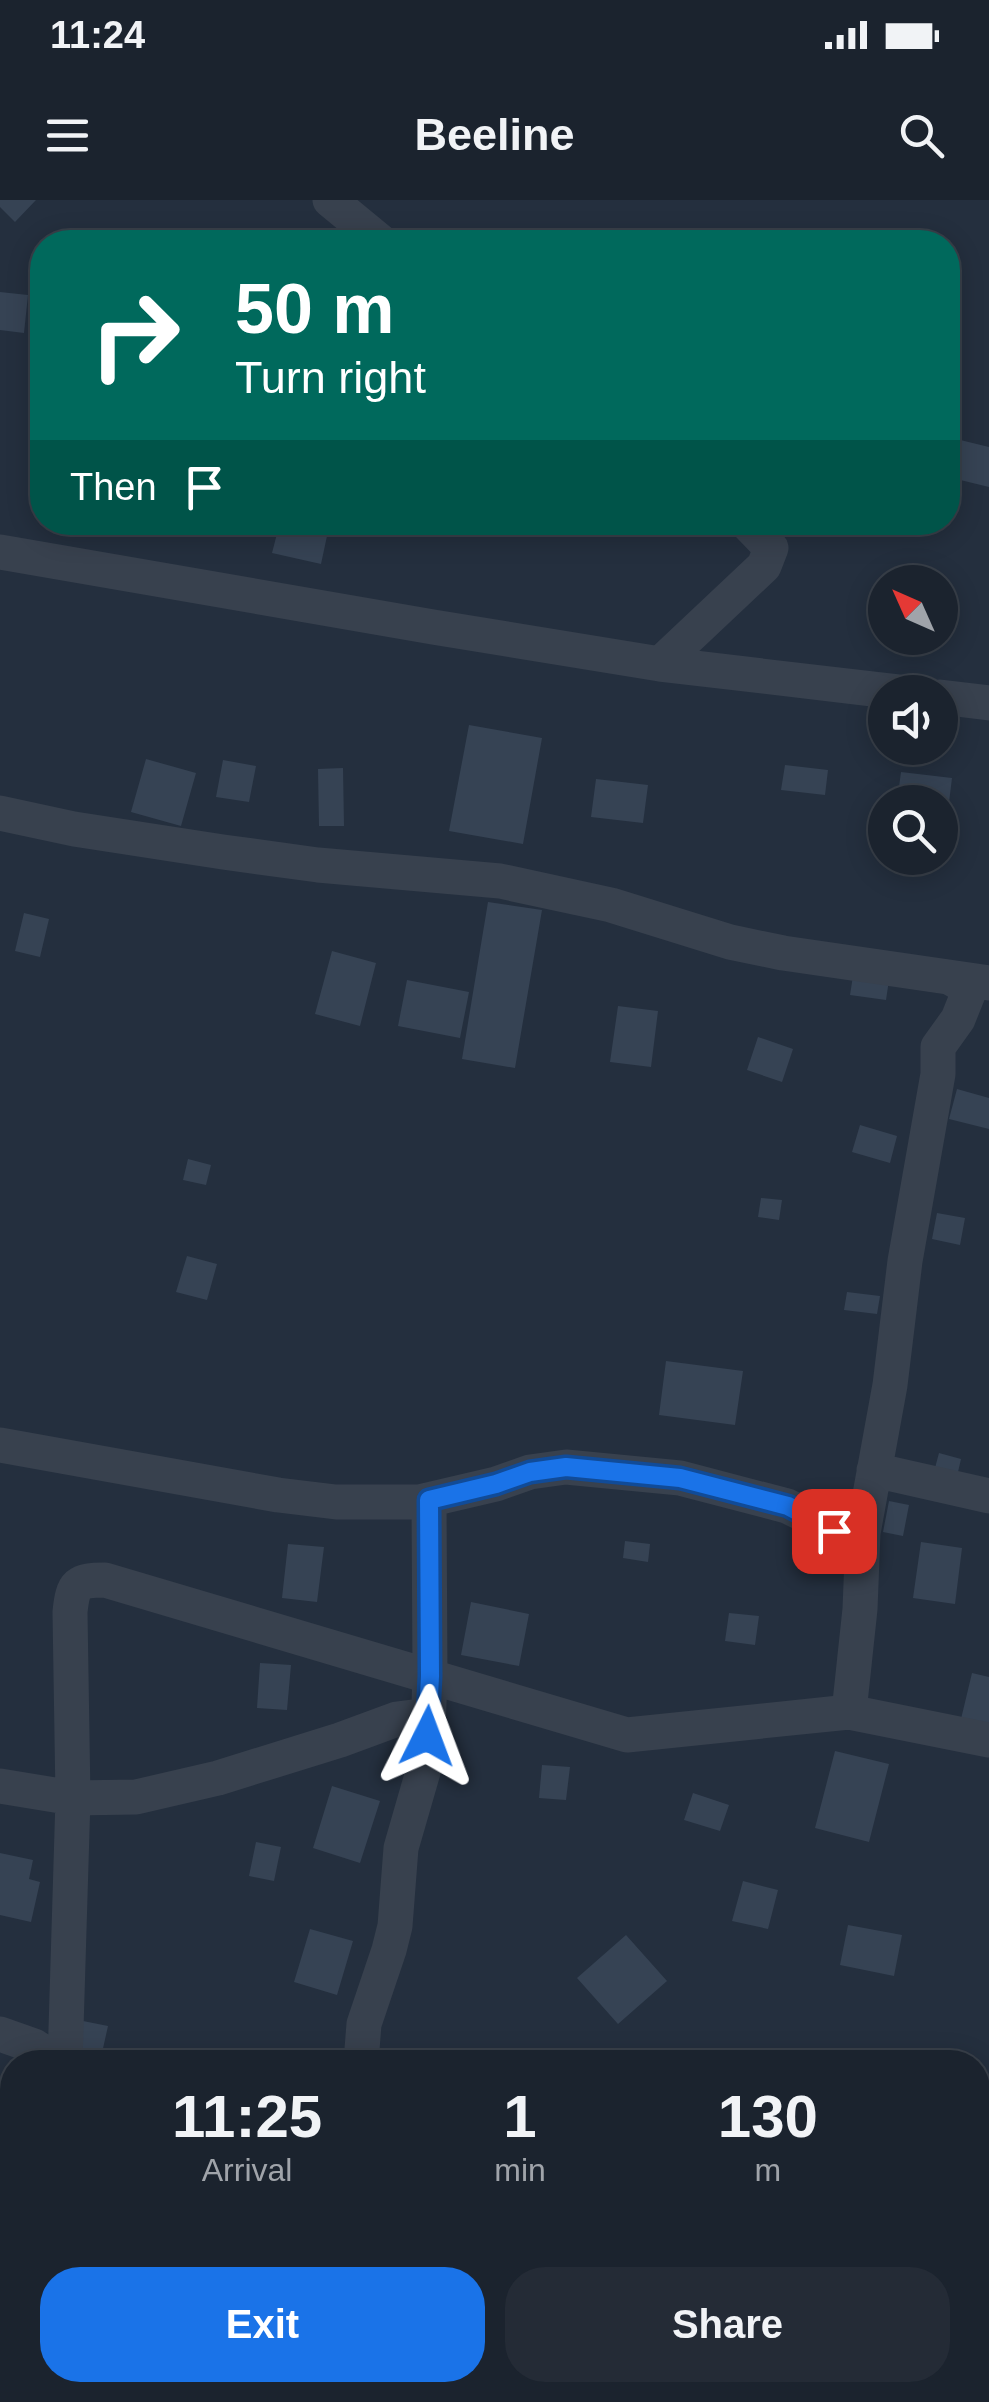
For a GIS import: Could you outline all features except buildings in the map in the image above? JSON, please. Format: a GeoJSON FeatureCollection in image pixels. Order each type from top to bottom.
{"type":"FeatureCollection","features":[{"type":"Feature","properties":{"kind":"street"},"geometry":{"type":"LineString","coordinates":[[330,200],[367,230]]}},
{"type":"Feature","properties":{"kind":"street"},"geometry":{"type":"LineString","coordinates":[[660,664],[764,566],[772,548],[759,535]]}},
{"type":"Feature","properties":{"kind":"street"},"geometry":{"type":"LineString","coordinates":[[0,552],[660,664],[868,688]]}},
{"type":"Feature","properties":{"kind":"street"},"geometry":{"type":"LineString","coordinates":[[958,700],[989,703]]}},
{"type":"Feature","properties":{"kind":"street"},"geometry":{"type":"LineString","coordinates":[[0,813],[318,865],[500,881],[611,905],[765,950],[989,984]]}},
{"type":"Feature","properties":{"kind":"street"},"geometry":{"type":"LineString","coordinates":[[849,1712],[863,1534],[938,1074],[938,1047],[958,1018],[970,989],[950,977]]}},
{"type":"Feature","properties":{"kind":"street"},"geometry":{"type":"LineString","coordinates":[[0,1445],[336,1502],[419,1502],[530,1472],[566,1467],[680,1478],[788,1506],[850,1538],[863,1534]]}},
{"type":"Feature","properties":{"kind":"street"},"geometry":{"type":"LineString","coordinates":[[874,1470],[989,1496]]}},
{"type":"Feature","properties":{"kind":"street"},"geometry":{"type":"LineString","coordinates":[[362,2050],[364,2024],[394,1926],[401,1848],[426,1758],[430,1676],[429,1500]]}},
{"type":"Feature","properties":{"kind":"street"},"geometry":{"type":"LineString","coordinates":[[62,2050],[73,1798],[70,1612],[76,1584],[86,1580],[105,1580],[627,1735],[849,1712],[989,1740]]}},
{"type":"Feature","properties":{"kind":"street"},"geometry":{"type":"LineString","coordinates":[[0,1786],[73,1798],[136,1797],[218,1778],[397,1719],[428,1715]]}},
{"type":"Feature","properties":{"kind":"street"},"geometry":{"type":"LineString","coordinates":[[0,2034],[41,2050]]}},
{"type":"Feature","properties":{"kind":"route"},"geometry":{"type":"LineString","coordinates":[[427,1736],[429,1500],[530,1472],[566,1467],[680,1478],[788,1506],[834,1531]]}}]}
